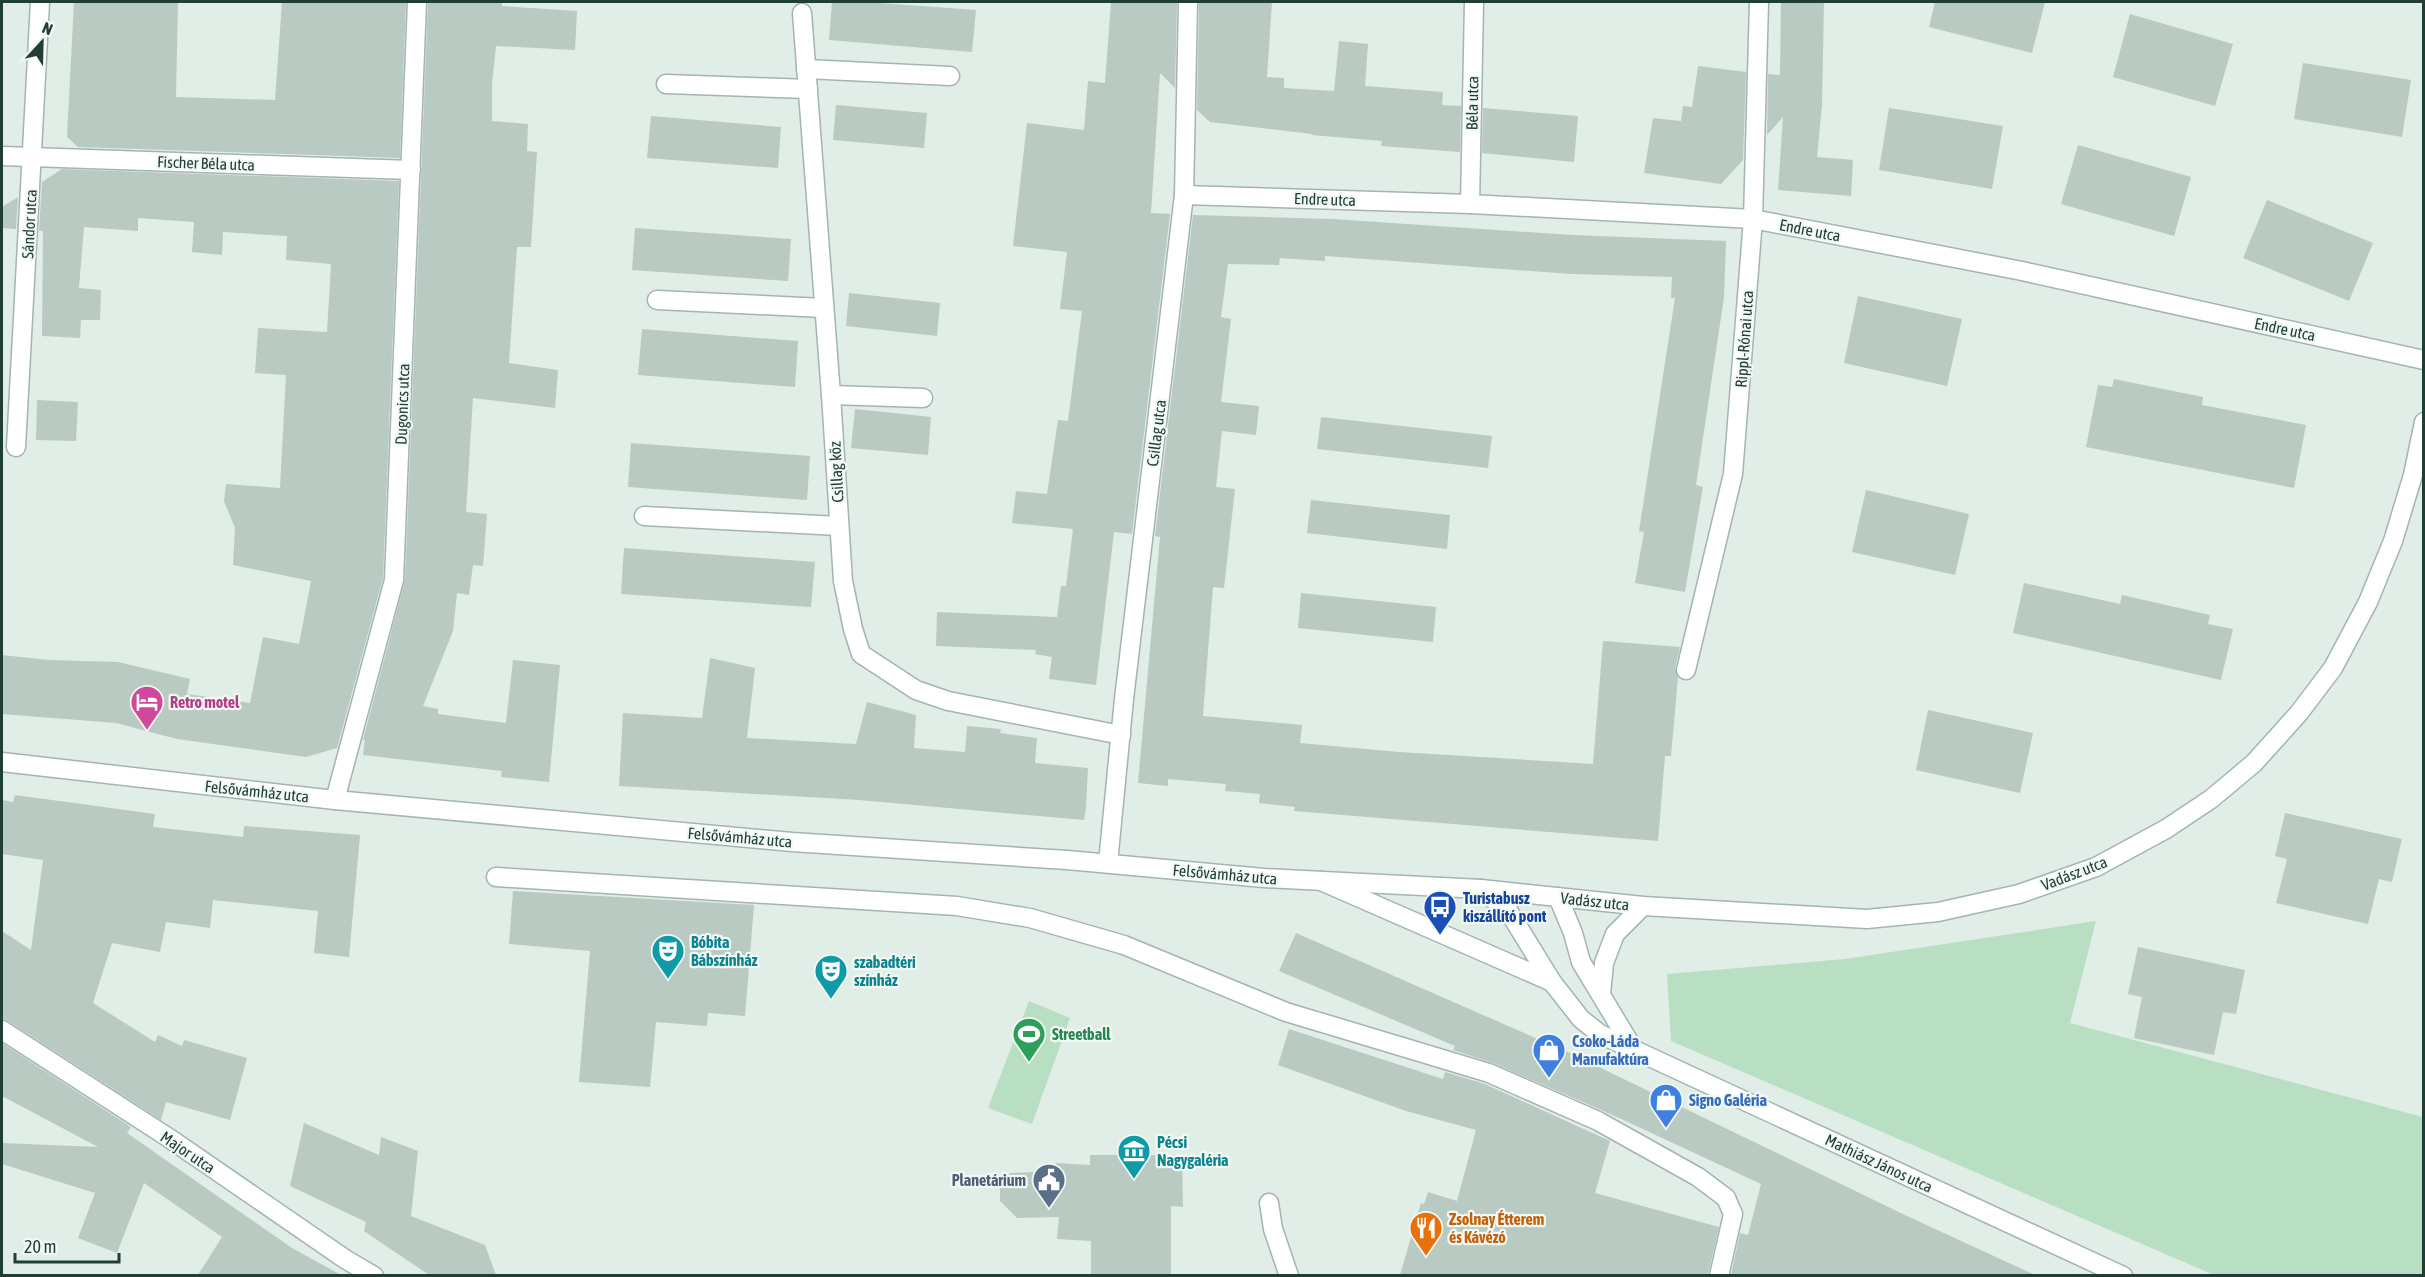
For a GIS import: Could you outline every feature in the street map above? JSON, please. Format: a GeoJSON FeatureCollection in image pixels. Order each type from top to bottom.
{"type":"FeatureCollection","features":[{"type":"Feature","properties":{"kind":"street","name":"Sándor utca"},"geometry":{"type":"LineString","coordinates":[[16,447],[40,2]]}},
{"type":"Feature","properties":{"kind":"street","name":"Dugonics utca"},"geometry":{"type":"LineString","coordinates":[[335,800],[394,580],[417,2]]}},
{"type":"Feature","properties":{"kind":"street","name":"Csillag utca"},"geometry":{"type":"LineString","coordinates":[[1108,863],[1184,195],[1188,2]]}},
{"type":"Feature","properties":{"kind":"street","name":"Béla utca"},"geometry":{"type":"LineString","coordinates":[[1470,204],[1474,2]]}},
{"type":"Feature","properties":{"kind":"street","name":"Rippl-Rónai utca"},"geometry":{"type":"LineString","coordinates":[[1686,670],[1733,474],[1753,219],[1759,2]]}},
{"type":"Feature","properties":{"kind":"street","name":"Csillag köz"},"geometry":{"type":"LineString","coordinates":[[802,13],[843,581],[861,654],[916,690],[948,701],[1121,735]]}},
{"type":"Feature","properties":{"kind":"street"},"geometry":{"type":"LineString","coordinates":[[807,69],[950,75]]}},
{"type":"Feature","properties":{"kind":"street"},"geometry":{"type":"LineString","coordinates":[[666,84],[808,89]]}},
{"type":"Feature","properties":{"kind":"street","name":"Fischer Béla utca"},"geometry":{"type":"LineString","coordinates":[[2,156],[411,170]]}},
{"type":"Feature","properties":{"kind":"street","name":"Endre utca"},"geometry":{"type":"LineString","coordinates":[[1184,195],[1470,204],[1753,219],[2011,269],[2424,360]]}},
{"type":"Feature","properties":{"kind":"street"},"geometry":{"type":"LineString","coordinates":[[657,300],[824,308]]}},
{"type":"Feature","properties":{"kind":"street"},"geometry":{"type":"LineString","coordinates":[[831,395],[923,398]]}},
{"type":"Feature","properties":{"kind":"street","name":"Vadász utca"},"geometry":{"type":"LineString","coordinates":[[1481,889],[1643,906],[1867,919],[1938,912],[2019,894],[2096,867],[2166,829],[2211,799],[2254,763],[2299,713],[2333,668],[2368,602],[2393,541],[2413,475],[2424,422]]}},
{"type":"Feature","properties":{"kind":"street"},"geometry":{"type":"LineString","coordinates":[[644,516],[839,526]]}},
{"type":"Feature","properties":{"kind":"street","name":"Felsővámház utca"},"geometry":{"type":"LineString","coordinates":[[2,762],[335,800],[792,842],[1108,863],[1264,878],[1481,889]]}},
{"type":"Feature","properties":{"kind":"street"},"geometry":{"type":"LineString","coordinates":[[496,876],[957,906],[1030,918],[1124,945],[1286,1012],[1489,1072],[1618,1133],[1698,1177],[1726,1198],[1733,1215],[1719,1275]]}},
{"type":"Feature","properties":{"kind":"street","name":"Mathiász János utca"},"geometry":{"type":"LineString","coordinates":[[1319,880],[1552,982]]}},
{"type":"Feature","properties":{"kind":"street","name":"Mathiász János utca"},"geometry":{"type":"LineString","coordinates":[[1481,889],[1509,912],[1552,982],[1581,1019],[1600,1034],[2123,1275]]}},
{"type":"Feature","properties":{"kind":"street"},"geometry":{"type":"LineString","coordinates":[[1558,897],[1573,933],[1581,962],[1635,1052]]}},
{"type":"Feature","properties":{"kind":"street"},"geometry":{"type":"LineString","coordinates":[[1601,994],[1604,963],[1615,934],[1643,906]]}},
{"type":"Feature","properties":{"kind":"street","name":"Major utca"},"geometry":{"type":"LineString","coordinates":[[2,1029],[169,1138],[345,1259],[374,1275]]}},
{"type":"Feature","properties":{"kind":"street"},"geometry":{"type":"LineString","coordinates":[[1269,1203],[1273,1229],[1288,1275]]}},
{"type":"Feature","properties":{"kind":"green space"},"geometry":{"type":"Polygon","coordinates":[[[2096,921],[2070,1023],[2423,1117],[2423,1275],[2214,1275],[1671,1041],[1667,974],[1845,959],[2096,921]]]}},
{"type":"Feature","properties":{"kind":"green space","name":"Streetball"},"geometry":{"type":"Polygon","coordinates":[[[1029,1001],[1070,1018],[1032,1124],[988,1108],[1029,1001]]]}},
{"type":"Feature","properties":{"kind":"building"},"geometry":{"type":"Polygon","coordinates":[[[74,2],[178,2],[176,97],[275,100],[282,2],[406,2],[400,158],[78,147],[67,137],[74,2]]]}},
{"type":"Feature","properties":{"kind":"building"},"geometry":{"type":"Polygon","coordinates":[[[428,2],[502,2],[502,6],[577,11],[575,50],[496,46],[492,84],[492,121],[528,124],[527,151],[537,152],[531,247],[517,247],[509,363],[558,370],[555,408],[473,398],[466,512],[487,514],[483,566],[473,565],[469,595],[457,593],[453,631],[423,706],[438,709],[438,714],[506,723],[513,660],[560,665],[549,782],[501,777],[502,771],[363,755],[365,740],[363,740],[405,580],[428,2]]]}},
{"type":"Feature","properties":{"kind":"building"},"geometry":{"type":"Polygon","coordinates":[[[832,2],[866,2],[976,10],[972,52],[829,40],[832,2]]]}},
{"type":"Feature","properties":{"kind":"building"},"geometry":{"type":"Polygon","coordinates":[[[1111,2],[1177,2],[1175,88],[1160,73],[1151,213],[1170,214],[1132,534],[1114,532],[1096,685],[1049,679],[1052,657],[1035,654],[1036,650],[936,646],[937,612],[1057,617],[1061,586],[1066,586],[1073,529],[1012,523],[1016,491],[1047,494],[1058,420],[1068,421],[1082,311],[1060,309],[1067,252],[1013,246],[1027,123],[1084,130],[1088,81],[1105,83],[1111,2]]]}},
{"type":"Feature","properties":{"kind":"building"},"geometry":{"type":"Polygon","coordinates":[[[1199,2],[1272,2],[1267,77],[1284,78],[1284,88],[1334,91],[1339,41],[1368,44],[1365,86],[1443,92],[1442,105],[1461,106],[1460,152],[1381,146],[1382,141],[1210,122],[1197,110],[1199,2]]]}},
{"type":"Feature","properties":{"kind":"building"},"geometry":{"type":"Polygon","coordinates":[[[1781,2],[1824,2],[1822,105],[1817,157],[1853,160],[1851,196],[1778,190],[1783,117],[1767,135],[1768,74],[1780,75],[1781,2]]]}},
{"type":"Feature","properties":{"kind":"building"},"geometry":{"type":"Polygon","coordinates":[[[1935,2],[2045,2],[2032,53],[1929,27],[1935,2]]]}},
{"type":"Feature","properties":{"kind":"building"},"geometry":{"type":"Polygon","coordinates":[[[2130,14],[2233,44],[2215,106],[2113,77],[2130,14]]]}},
{"type":"Feature","properties":{"kind":"building"},"geometry":{"type":"Polygon","coordinates":[[[2303,63],[2411,80],[2402,137],[2294,119],[2303,63]]]}},
{"type":"Feature","properties":{"kind":"building"},"geometry":{"type":"Polygon","coordinates":[[[1698,66],[1746,72],[1743,160],[1721,184],[1644,173],[1653,118],[1681,121],[1683,106],[1692,107],[1698,66]]]}},
{"type":"Feature","properties":{"kind":"building"},"geometry":{"type":"Polygon","coordinates":[[[836,105],[927,113],[924,148],[833,140],[836,105]]]}},
{"type":"Feature","properties":{"kind":"building"},"geometry":{"type":"Polygon","coordinates":[[[1483,108],[1578,116],[1574,162],[1482,153],[1483,108]]]}},
{"type":"Feature","properties":{"kind":"building"},"geometry":{"type":"Polygon","coordinates":[[[1889,108],[2003,126],[1992,189],[1879,170],[1889,108]]]}},
{"type":"Feature","properties":{"kind":"building"},"geometry":{"type":"Polygon","coordinates":[[[651,116],[781,127],[778,168],[647,158],[651,116]]]}},
{"type":"Feature","properties":{"kind":"building"},"geometry":{"type":"Polygon","coordinates":[[[2078,145],[2191,177],[2174,236],[2061,204],[2078,145]]]}},
{"type":"Feature","properties":{"kind":"building"},"geometry":{"type":"Polygon","coordinates":[[[62,169],[399,181],[383,578],[337,748],[306,757],[177,739],[116,723],[2,714],[2,655],[49,660],[118,662],[190,679],[187,694],[250,703],[263,637],[299,644],[311,581],[233,565],[235,528],[224,501],[226,484],[280,488],[286,375],[255,373],[258,328],[327,332],[331,264],[286,260],[287,236],[223,232],[222,255],[192,252],[194,222],[138,218],[138,231],[84,227],[79,288],[101,290],[100,320],[81,320],[80,338],[42,336],[43,231],[39,231],[42,182],[62,169]]]}},
{"type":"Feature","properties":{"kind":"building"},"geometry":{"type":"Polygon","coordinates":[[[18,197],[16,229],[2,228],[2,207],[18,197]]]}},
{"type":"Feature","properties":{"kind":"building"},"geometry":{"type":"Polygon","coordinates":[[[2267,200],[2373,243],[2349,301],[2243,258],[2267,200]]]}},
{"type":"Feature","properties":{"kind":"building"},"geometry":{"type":"Polygon","coordinates":[[[1193,215],[1332,219],[1573,235],[1726,241],[1724,297],[1696,485],[1703,487],[1685,592],[1635,583],[1644,532],[1639,531],[1675,298],[1671,298],[1672,277],[1572,274],[1325,256],[1325,261],[1280,258],[1279,265],[1228,264],[1221,317],[1231,319],[1221,402],[1259,406],[1256,435],[1222,431],[1216,487],[1235,489],[1224,588],[1213,587],[1203,716],[1302,725],[1300,743],[1399,752],[1593,764],[1603,641],[1680,647],[1675,668],[1678,677],[1671,756],[1665,756],[1658,841],[1294,811],[1295,807],[1259,803],[1260,794],[1225,791],[1226,784],[1168,779],[1168,786],[1138,783],[1160,537],[1155,536],[1193,215]]]}},
{"type":"Feature","properties":{"kind":"building"},"geometry":{"type":"Polygon","coordinates":[[[635,228],[791,239],[788,281],[632,270],[635,228]]]}},
{"type":"Feature","properties":{"kind":"building"},"geometry":{"type":"Polygon","coordinates":[[[849,293],[940,303],[937,336],[846,326],[849,293]]]}},
{"type":"Feature","properties":{"kind":"building"},"geometry":{"type":"Polygon","coordinates":[[[1858,296],[1962,319],[1947,386],[1844,363],[1858,296]]]}},
{"type":"Feature","properties":{"kind":"building"},"geometry":{"type":"Polygon","coordinates":[[[642,329],[798,341],[795,387],[638,375],[642,329]]]}},
{"type":"Feature","properties":{"kind":"building"},"geometry":{"type":"Polygon","coordinates":[[[2114,379],[2203,397],[2202,405],[2306,425],[2294,488],[2086,447],[2098,385],[2112,387],[2114,379]]]}},
{"type":"Feature","properties":{"kind":"building"},"geometry":{"type":"Polygon","coordinates":[[[37,400],[78,402],[76,441],[36,440],[37,400]]]}},
{"type":"Feature","properties":{"kind":"building"},"geometry":{"type":"Polygon","coordinates":[[[855,409],[931,417],[928,455],[851,448],[855,409]]]}},
{"type":"Feature","properties":{"kind":"building"},"geometry":{"type":"Polygon","coordinates":[[[1321,417],[1492,436],[1488,468],[1317,449],[1321,417]]]}},
{"type":"Feature","properties":{"kind":"building"},"geometry":{"type":"Polygon","coordinates":[[[631,443],[810,456],[807,500],[628,487],[631,443]]]}},
{"type":"Feature","properties":{"kind":"building"},"geometry":{"type":"Polygon","coordinates":[[[1866,490],[1969,514],[1955,575],[1852,552],[1866,490]]]}},
{"type":"Feature","properties":{"kind":"building"},"geometry":{"type":"Polygon","coordinates":[[[1311,500],[1450,515],[1447,549],[1307,533],[1311,500]]]}},
{"type":"Feature","properties":{"kind":"building"},"geometry":{"type":"Polygon","coordinates":[[[624,548],[815,562],[811,607],[621,594],[624,548]]]}},
{"type":"Feature","properties":{"kind":"building"},"geometry":{"type":"Polygon","coordinates":[[[2024,583],[2120,604],[2122,595],[2210,615],[2208,624],[2233,629],[2221,680],[2013,633],[2024,583]]]}},
{"type":"Feature","properties":{"kind":"building"},"geometry":{"type":"Polygon","coordinates":[[[1301,593],[1436,607],[1433,642],[1298,628],[1301,593]]]}},
{"type":"Feature","properties":{"kind":"building"},"geometry":{"type":"Polygon","coordinates":[[[710,658],[755,668],[747,738],[856,744],[867,702],[916,715],[914,748],[965,752],[967,726],[1001,729],[1000,733],[1037,738],[1035,763],[1088,768],[1084,820],[859,800],[619,786],[623,713],[702,718],[710,658]]]}},
{"type":"Feature","properties":{"kind":"building"},"geometry":{"type":"Polygon","coordinates":[[[1928,710],[2033,733],[2020,793],[1916,770],[1928,710]]]}},
{"type":"Feature","properties":{"kind":"building"},"geometry":{"type":"Polygon","coordinates":[[[15,795],[155,814],[153,827],[243,837],[244,826],[360,835],[349,957],[314,953],[318,911],[213,900],[210,928],[166,922],[160,952],[112,943],[93,1003],[155,1042],[158,1035],[182,1046],[184,1040],[247,1058],[230,1120],[166,1102],[161,1120],[2,1019],[2,931],[31,950],[43,860],[2,854],[2,800],[13,802],[15,795]]]}},
{"type":"Feature","properties":{"kind":"building"},"geometry":{"type":"Polygon","coordinates":[[[2285,813],[2402,839],[2392,882],[2379,879],[2368,924],[2276,903],[2287,859],[2275,856],[2285,813]]]}},
{"type":"Feature","properties":{"kind":"building","name":"Bóbita Bábszínház"},"geometry":{"type":"Polygon","coordinates":[[[513,891],[754,905],[745,1016],[708,1013],[707,1026],[656,1022],[650,1087],[579,1082],[590,951],[509,944],[513,891]]]}},
{"type":"Feature","properties":{"kind":"building"},"geometry":{"type":"Polygon","coordinates":[[[1296,933],[1572,1054],[1907,1216],[2035,1275],[1731,1275],[1740,1233],[1748,1235],[1761,1184],[1617,1117],[1493,1063],[1453,1050],[1455,1046],[1279,971],[1296,933]]]}},
{"type":"Feature","properties":{"kind":"building"},"geometry":{"type":"Polygon","coordinates":[[[2138,947],[2245,970],[2236,1014],[2223,1012],[2214,1055],[2134,1038],[2142,997],[2128,994],[2138,947]]]}},
{"type":"Feature","properties":{"kind":"building"},"geometry":{"type":"Polygon","coordinates":[[[1289,1029],[1443,1079],[1445,1072],[1485,1084],[1610,1141],[1595,1193],[1719,1227],[1708,1275],[1400,1275],[1421,1203],[1424,1204],[1428,1192],[1457,1201],[1476,1130],[1406,1111],[1278,1065],[1289,1029]]]}},
{"type":"Feature","properties":{"kind":"building"},"geometry":{"type":"Polygon","coordinates":[[[2,1043],[131,1127],[127,1133],[292,1248],[341,1275],[198,1275],[222,1237],[144,1183],[117,1253],[78,1238],[95,1193],[2,1164],[2,1143],[98,1147],[2,1096],[2,1043]]]}},
{"type":"Feature","properties":{"kind":"building"},"geometry":{"type":"Polygon","coordinates":[[[304,1123],[379,1155],[381,1137],[418,1151],[411,1216],[485,1245],[496,1275],[429,1275],[364,1231],[366,1222],[290,1186],[304,1123]]]}},
{"type":"Feature","properties":{"kind":"building"},"geometry":{"type":"Polygon","coordinates":[[[1090,1155],[1182,1155],[1183,1207],[1171,1206],[1171,1275],[1091,1275],[1091,1241],[1057,1239],[1059,1217],[1017,1218],[1000,1201],[1000,1183],[1010,1173],[1055,1171],[1056,1163],[1090,1165],[1090,1155]]]}},
{"type":"Feature","properties":{"kind":"place","name":"Retro motel"},"geometry":{"type":"Point","coordinates":[147,731]}},
{"type":"Feature","properties":{"kind":"place","name":"Turistabusz kiszállító pont"},"geometry":{"type":"Point","coordinates":[1440,936]}},
{"type":"Feature","properties":{"kind":"place","name":"Bóbita Bábszínház"},"geometry":{"type":"Point","coordinates":[668,980]}},
{"type":"Feature","properties":{"kind":"place","name":"szabadtéri színház"},"geometry":{"type":"Point","coordinates":[831,1000]}},
{"type":"Feature","properties":{"kind":"place","name":"Streetball"},"geometry":{"type":"Point","coordinates":[1029,1063]}},
{"type":"Feature","properties":{"kind":"place","name":"Csoko-Láda Manufaktúra"},"geometry":{"type":"Point","coordinates":[1549,1079]}},
{"type":"Feature","properties":{"kind":"place","name":"Signo Galéria"},"geometry":{"type":"Point","coordinates":[1666,1129]}},
{"type":"Feature","properties":{"kind":"place","name":"Pécsi Nagygaléria"},"geometry":{"type":"Point","coordinates":[1134,1180]}},
{"type":"Feature","properties":{"kind":"place","name":"Planetárium"},"geometry":{"type":"Point","coordinates":[1049,1209]}},
{"type":"Feature","properties":{"kind":"place","name":"Zsolnay Étterem és Kávézó"},"geometry":{"type":"Point","coordinates":[1426,1257]}}]}
